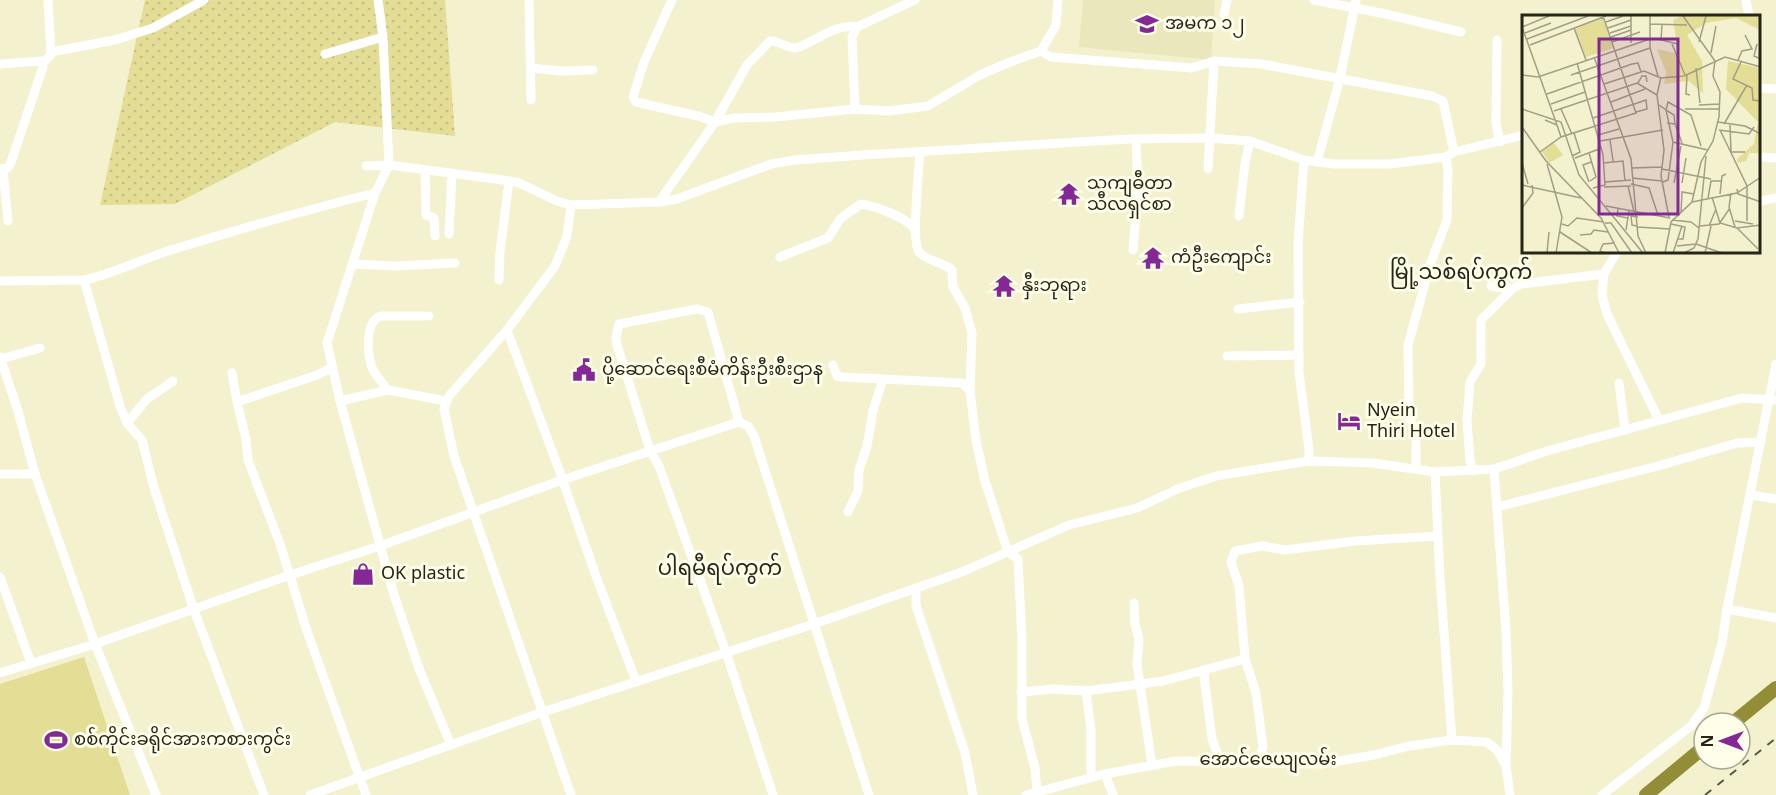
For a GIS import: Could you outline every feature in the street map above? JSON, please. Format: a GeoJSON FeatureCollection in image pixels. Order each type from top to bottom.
{"type":"FeatureCollection","features":[{"type":"Feature","properties":{"kind":"highway"},"geometry":{"type":"LineString","coordinates":[[1748,711],[1776,688]]}},
{"type":"Feature","properties":{"kind":"highway"},"geometry":{"type":"LineString","coordinates":[[1646,795],[1692,757]]}},
{"type":"Feature","properties":{"kind":"street"},"geometry":{"type":"LineString","coordinates":[[0,64],[43,62],[48,59],[51,52],[48,0]]}},
{"type":"Feature","properties":{"kind":"street"},"geometry":{"type":"LineString","coordinates":[[51,52],[115,40],[153,28],[204,0]]}},
{"type":"Feature","properties":{"kind":"street"},"geometry":{"type":"LineString","coordinates":[[378,0],[383,37],[389,165],[375,193],[327,342],[340,401],[394,595],[420,671],[451,745]]}},
{"type":"Feature","properties":{"kind":"street"},"geometry":{"type":"LineString","coordinates":[[529,0],[531,100]]}},
{"type":"Feature","properties":{"kind":"street"},"geometry":{"type":"LineString","coordinates":[[672,0],[644,62],[634,100],[715,122],[734,118],[777,117],[855,109],[888,111],[928,106],[980,75],[1041,51],[1056,26],[1058,0]]}},
{"type":"Feature","properties":{"kind":"street"},"geometry":{"type":"LineString","coordinates":[[855,109],[852,37],[857,27],[915,0]]}},
{"type":"Feature","properties":{"kind":"street"},"geometry":{"type":"LineString","coordinates":[[1224,15],[1227,0]]}},
{"type":"Feature","properties":{"kind":"street"},"geometry":{"type":"LineString","coordinates":[[1314,0],[1355,4],[1461,32]]}},
{"type":"Feature","properties":{"kind":"street"},"geometry":{"type":"LineString","coordinates":[[1746,0],[1749,15]]}},
{"type":"Feature","properties":{"kind":"street"},"geometry":{"type":"LineString","coordinates":[[1317,162],[1340,78],[1355,4]]}},
{"type":"Feature","properties":{"kind":"street"},"geometry":{"type":"LineString","coordinates":[[659,202],[715,122],[747,65],[770,41],[789,48],[796,48],[839,27],[849,25],[857,27]]}},
{"type":"Feature","properties":{"kind":"street"},"geometry":{"type":"LineString","coordinates":[[325,54],[383,37]]}},
{"type":"Feature","properties":{"kind":"street"},"geometry":{"type":"LineString","coordinates":[[1497,40],[1496,124],[1500,142]]}},
{"type":"Feature","properties":{"kind":"street"},"geometry":{"type":"LineString","coordinates":[[1041,51],[1052,57],[1192,68],[1214,61],[1261,64],[1432,96],[1443,101],[1450,154],[1447,220],[1431,262],[1408,345],[1409,418],[1416,432],[1416,469]]}},
{"type":"Feature","properties":{"kind":"street"},"geometry":{"type":"LineString","coordinates":[[1208,169],[1214,61]]}},
{"type":"Feature","properties":{"kind":"street"},"geometry":{"type":"LineString","coordinates":[[8,221],[1,170],[10,165],[43,62]]}},
{"type":"Feature","properties":{"kind":"street"},"geometry":{"type":"LineString","coordinates":[[531,68],[560,71],[593,70]]}},
{"type":"Feature","properties":{"kind":"street"},"geometry":{"type":"LineString","coordinates":[[1761,88],[1776,89]]}},
{"type":"Feature","properties":{"kind":"street"},"geometry":{"type":"LineString","coordinates":[[366,166],[389,165],[517,182],[557,201],[572,205],[659,202],[677,199],[771,164],[795,160],[1137,139],[1210,138],[1250,141],[1304,160],[1317,162],[1390,164],[1450,154],[1522,136]]}},
{"type":"Feature","properties":{"kind":"street"},"geometry":{"type":"LineString","coordinates":[[1133,250],[1138,188],[1137,139]]}},
{"type":"Feature","properties":{"kind":"street"},"geometry":{"type":"LineString","coordinates":[[1239,216],[1250,141]]}},
{"type":"Feature","properties":{"kind":"street"},"geometry":{"type":"LineString","coordinates":[[920,152],[916,232],[918,251],[952,270],[953,287],[965,308],[973,345],[969,391],[985,481],[1008,552],[1018,559],[1022,641],[1022,719],[1035,768],[1037,792]]}},
{"type":"Feature","properties":{"kind":"street"},"geometry":{"type":"LineString","coordinates":[[1761,157],[1776,158]]}},
{"type":"Feature","properties":{"kind":"street"},"geometry":{"type":"LineString","coordinates":[[1304,160],[1298,244],[1299,372],[1309,462]]}},
{"type":"Feature","properties":{"kind":"street"},"geometry":{"type":"LineString","coordinates":[[425,170],[426,215],[434,218],[435,236]]}},
{"type":"Feature","properties":{"kind":"street"},"geometry":{"type":"LineString","coordinates":[[449,234],[452,173]]}},
{"type":"Feature","properties":{"kind":"street"},"geometry":{"type":"LineString","coordinates":[[499,280],[500,252],[509,181]]}},
{"type":"Feature","properties":{"kind":"street"},"geometry":{"type":"LineString","coordinates":[[0,288],[0,281],[84,280],[97,277],[140,259],[267,220],[375,193]]}},
{"type":"Feature","properties":{"kind":"street"},"geometry":{"type":"LineString","coordinates":[[1761,201],[1776,198]]}},
{"type":"Feature","properties":{"kind":"street"},"geometry":{"type":"LineString","coordinates":[[780,258],[828,238],[841,218],[861,204],[874,206],[904,220],[914,226],[916,232]]}},
{"type":"Feature","properties":{"kind":"street"},"geometry":{"type":"LineString","coordinates":[[571,795],[454,456],[444,409],[446,401],[507,330],[555,266],[567,236],[572,205]]}},
{"type":"Feature","properties":{"kind":"street"},"geometry":{"type":"LineString","coordinates":[[1616,254],[1604,274],[1602,295],[1607,314],[1659,420]]}},
{"type":"Feature","properties":{"kind":"street"},"geometry":{"type":"LineString","coordinates":[[354,264],[395,266],[455,263]]}},
{"type":"Feature","properties":{"kind":"street"},"geometry":{"type":"LineString","coordinates":[[1473,471],[1470,461],[1468,411],[1470,382],[1481,364],[1481,320],[1512,289],[1524,284],[1604,274]]}},
{"type":"Feature","properties":{"kind":"street"},"geometry":{"type":"LineString","coordinates":[[84,280],[120,406],[127,423],[142,440],[154,488],[194,610],[264,795]]}},
{"type":"Feature","properties":{"kind":"street"},"geometry":{"type":"LineString","coordinates":[[1491,286],[1512,289]]}},
{"type":"Feature","properties":{"kind":"street"},"geometry":{"type":"LineString","coordinates":[[1238,309],[1300,302]]}},
{"type":"Feature","properties":{"kind":"street"},"geometry":{"type":"LineString","coordinates":[[739,422],[708,312],[697,309],[619,324],[616,337],[650,450],[659,466],[726,652],[773,795]]}},
{"type":"Feature","properties":{"kind":"street"},"geometry":{"type":"LineString","coordinates":[[388,390],[374,372],[370,360],[369,339],[372,321],[381,316],[429,316]]}},
{"type":"Feature","properties":{"kind":"street"},"geometry":{"type":"LineString","coordinates":[[507,330],[636,681]]}},
{"type":"Feature","properties":{"kind":"street"},"geometry":{"type":"LineString","coordinates":[[40,348],[0,358],[18,411],[35,474],[95,644],[156,795]]}},
{"type":"Feature","properties":{"kind":"street"},"geometry":{"type":"LineString","coordinates":[[1227,356],[1299,355]]}},
{"type":"Feature","properties":{"kind":"street"},"geometry":{"type":"LineString","coordinates":[[1602,795],[1691,726],[1704,708],[1722,643],[1726,609],[1772,399],[1776,364]]}},
{"type":"Feature","properties":{"kind":"street"},"geometry":{"type":"LineString","coordinates":[[833,365],[837,376],[962,384],[969,391]]}},
{"type":"Feature","properties":{"kind":"street"},"geometry":{"type":"LineString","coordinates":[[237,402],[317,375],[333,367]]}},
{"type":"Feature","properties":{"kind":"street"},"geometry":{"type":"LineString","coordinates":[[232,373],[246,439],[248,460],[366,795]]}},
{"type":"Feature","properties":{"kind":"street"},"geometry":{"type":"LineString","coordinates":[[849,512],[858,491],[859,470],[883,379]]}},
{"type":"Feature","properties":{"kind":"street"},"geometry":{"type":"LineString","coordinates":[[127,423],[147,399],[173,381]]}},
{"type":"Feature","properties":{"kind":"street"},"geometry":{"type":"LineString","coordinates":[[1619,383],[1625,430]]}},
{"type":"Feature","properties":{"kind":"street"},"geometry":{"type":"LineString","coordinates":[[340,401],[388,390],[446,401]]}},
{"type":"Feature","properties":{"kind":"street"},"geometry":{"type":"LineString","coordinates":[[310,795],[543,712],[814,624],[962,572],[1069,525],[1137,508],[1180,488],[1216,476],[1309,462],[1373,463],[1435,472],[1494,469],[1742,398],[1772,399]]}},
{"type":"Feature","properties":{"kind":"street"},"geometry":{"type":"LineString","coordinates":[[0,673],[95,644],[380,546],[562,480],[739,422],[748,426],[754,436],[868,795]]}},
{"type":"Feature","properties":{"kind":"street"},"geometry":{"type":"LineString","coordinates":[[1497,507],[1647,469],[1737,443],[1761,442]]}},
{"type":"Feature","properties":{"kind":"street"},"geometry":{"type":"LineString","coordinates":[[1494,469],[1506,631],[1508,690],[1506,765],[1510,795]]}},
{"type":"Feature","properties":{"kind":"street"},"geometry":{"type":"LineString","coordinates":[[1435,472],[1452,740]]}},
{"type":"Feature","properties":{"kind":"street"},"geometry":{"type":"LineString","coordinates":[[0,474],[35,474]]}},
{"type":"Feature","properties":{"kind":"street"},"geometry":{"type":"LineString","coordinates":[[1751,495],[1776,499]]}},
{"type":"Feature","properties":{"kind":"street"},"geometry":{"type":"LineString","coordinates":[[1258,761],[1263,747],[1256,693],[1245,659],[1239,586],[1231,562],[1235,551],[1262,546],[1285,550],[1355,541],[1438,536]]}},
{"type":"Feature","properties":{"kind":"street"},"geometry":{"type":"LineString","coordinates":[[0,577],[32,663]]}},
{"type":"Feature","properties":{"kind":"street"},"geometry":{"type":"LineString","coordinates":[[916,588],[915,606],[965,753],[973,795]]}},
{"type":"Feature","properties":{"kind":"street"},"geometry":{"type":"LineString","coordinates":[[1134,603],[1135,624],[1139,639],[1137,664],[1152,765]]}},
{"type":"Feature","properties":{"kind":"street"},"geometry":{"type":"LineString","coordinates":[[1726,609],[1776,618]]}},
{"type":"Feature","properties":{"kind":"street"},"geometry":{"type":"LineString","coordinates":[[1021,692],[1054,689],[1086,691],[1163,681],[1245,659]]}},
{"type":"Feature","properties":{"kind":"street"},"geometry":{"type":"LineString","coordinates":[[1206,669],[1204,676],[1212,739],[1220,760]]}},
{"type":"Feature","properties":{"kind":"street"},"geometry":{"type":"LineString","coordinates":[[1086,691],[1091,731],[1090,778]]}},
{"type":"Feature","properties":{"kind":"street","name":"အောင်ဇေယျလမ်း"},"geometry":{"type":"LineString","coordinates":[[1026,795],[1106,774],[1176,761],[1220,760],[1321,764],[1374,756],[1409,746],[1452,740],[1487,742],[1497,750],[1506,765]]}},
{"type":"Feature","properties":{"kind":"street"},"geometry":{"type":"LineString","coordinates":[[1106,774],[1113,795]]}},
{"type":"Feature","properties":{"kind":"shaded area"},"geometry":{"type":"Polygon","coordinates":[[[145,0],[445,0],[455,136],[335,122],[175,204],[100,205],[145,0]]]}},
{"type":"Feature","properties":{"kind":"shaded area","name":"အမက ၁၂"},"geometry":{"type":"Polygon","coordinates":[[[1083,0],[1215,0],[1211,60],[1079,47],[1083,0]]]}},
{"type":"Feature","properties":{"kind":"shaded area","name":"စစ်ကိုင်းခရိုင်အားကစားကွင်း"},"geometry":{"type":"Polygon","coordinates":[[[84,657],[130,795],[0,795],[0,684],[84,657]]]}},
{"type":"Feature","properties":{"kind":"railway"},"geometry":{"type":"LineString","coordinates":[[1705,795],[1776,738]]}},
{"type":"Feature","properties":{"kind":"place","name":"အမက ၁၂"},"geometry":{"type":"Point","coordinates":[1147,24]}},
{"type":"Feature","properties":{"kind":"place","name":"သကျဓီတာ သီလရှင်စာ"},"geometry":{"type":"Point","coordinates":[1069,194]}},
{"type":"Feature","properties":{"kind":"place","name":"ကံဦးကျောင်း"},"geometry":{"type":"Point","coordinates":[1153,258]}},
{"type":"Feature","properties":{"kind":"place","name":"နှီးဘုရား"},"geometry":{"type":"Point","coordinates":[1004,286]}},
{"type":"Feature","properties":{"kind":"place","name":"ပို့ဆောင်ရေးစီမံကိန်းဦးစီးဌာန"},"geometry":{"type":"Point","coordinates":[584,370]}},
{"type":"Feature","properties":{"kind":"place","name":"Nyein Thiri Hotel"},"geometry":{"type":"Point","coordinates":[1349,421]}},
{"type":"Feature","properties":{"kind":"place","name":"OK plastic"},"geometry":{"type":"Point","coordinates":[363,574]}},
{"type":"Feature","properties":{"kind":"place","name":"စစ်ကိုင်းခရိုင်အားကစားကွင်း"},"geometry":{"type":"Point","coordinates":[56,740]}},
{"type":"Feature","properties":{"kind":"district","name":"မြို့သစ်ရပ်ကွက်"},"geometry":{"type":"Point","coordinates":[1461,274]}},
{"type":"Feature","properties":{"kind":"district","name":"ပါရမီရပ်ကွက်"},"geometry":{"type":"Point","coordinates":[720,570]}}]}
